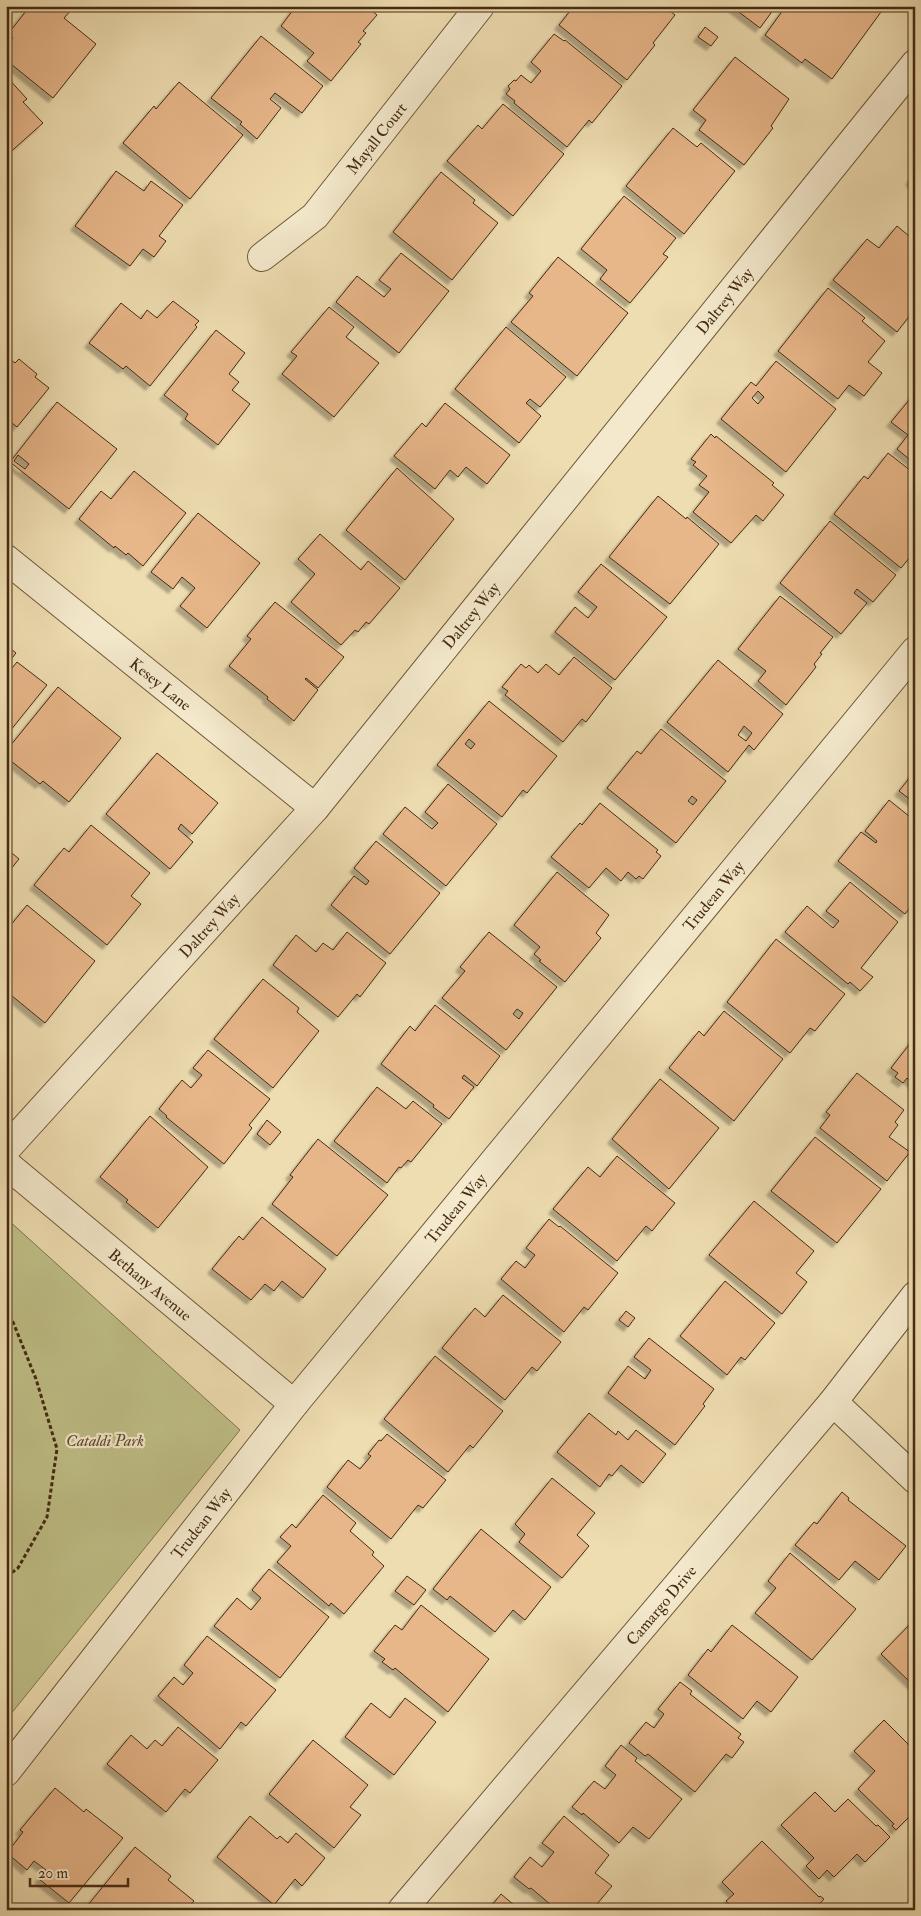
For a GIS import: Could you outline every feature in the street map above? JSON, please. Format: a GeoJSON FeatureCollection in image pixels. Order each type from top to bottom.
{"type":"FeatureCollection","features":[{"type":"Feature","properties":{"kind":"street","name":"Mayall Court"},"geometry":{"type":"LineString","coordinates":[[262,257],[315,216],[480,6]]}},
{"type":"Feature","properties":{"kind":"street","name":"Daltrey Way"},"geometry":{"type":"LineString","coordinates":[[6,1149],[315,808],[915,64]]}},
{"type":"Feature","properties":{"kind":"street","name":"Kesey Lane"},"geometry":{"type":"LineString","coordinates":[[6,559],[315,808]]}},
{"type":"Feature","properties":{"kind":"street","name":"Trudean Way"},"geometry":{"type":"LineString","coordinates":[[6,1772],[294,1404],[915,651]]}},
{"type":"Feature","properties":{"kind":"street","name":"Bethany Avenue"},"geometry":{"type":"LineString","coordinates":[[6,1164],[294,1404]]}},
{"type":"Feature","properties":{"kind":"street","name":"Camargo Drive"},"geometry":{"type":"LineString","coordinates":[[402,1910],[833,1402],[915,1296]]}},
{"type":"Feature","properties":{"kind":"street"},"geometry":{"type":"LineString","coordinates":[[833,1402],[915,1479]]}},
{"type":"Feature","properties":{"kind":"path"},"geometry":{"type":"LineString","coordinates":[[6,1310],[13,1322],[36,1379],[57,1449],[47,1517],[18,1568],[6,1578]]}},
{"type":"Feature","properties":{"kind":"green space","name":"Cataldi Park"},"geometry":{"type":"Polygon","coordinates":[[[6,1218],[240,1430],[6,1720],[6,1218]]]}},
{"type":"Feature","properties":{"kind":"building"},"geometry":{"type":"Polygon","coordinates":[[[30,6],[68,6],[72,9],[64,18],[96,44],[53,98],[6,60],[6,47],[13,38],[8,34],[30,6]]]}},
{"type":"Feature","properties":{"kind":"building"},"geometry":{"type":"Polygon","coordinates":[[[296,6],[366,6],[377,15],[363,31],[366,33],[358,42],[361,44],[331,81],[307,61],[314,53],[281,26],[296,6]]]}},
{"type":"Feature","properties":{"kind":"building"},"geometry":{"type":"Polygon","coordinates":[[[574,6],[664,6],[675,15],[653,43],[655,45],[627,80],[559,25],[574,6]]]}},
{"type":"Feature","properties":{"kind":"building"},"geometry":{"type":"Polygon","coordinates":[[[731,6],[776,6],[760,28],[731,6]]]}},
{"type":"Feature","properties":{"kind":"building"},"geometry":{"type":"Polygon","coordinates":[[[786,6],[874,6],[881,12],[832,79],[805,59],[802,63],[765,35],[786,6]]]}},
{"type":"Feature","properties":{"kind":"building"},"geometry":{"type":"Polygon","coordinates":[[[705,27],[718,37],[711,46],[698,37],[705,27]]]}},
{"type":"Feature","properties":{"kind":"building"},"geometry":{"type":"Polygon","coordinates":[[[554,34],[565,40],[622,86],[592,123],[589,120],[567,147],[514,103],[515,101],[506,94],[510,89],[508,86],[521,75],[531,83],[541,71],[531,62],[554,34]]]}},
{"type":"Feature","properties":{"kind":"building"},"geometry":{"type":"Polygon","coordinates":[[[261,36],[323,86],[302,113],[275,93],[270,99],[281,108],[257,139],[240,124],[242,122],[211,98],[261,36]]]}},
{"type":"Feature","properties":{"kind":"building"},"geometry":{"type":"Polygon","coordinates":[[[735,57],[789,99],[771,126],[773,128],[744,165],[699,130],[706,120],[693,110],[735,57]]]}},
{"type":"Feature","properties":{"kind":"building"},"geometry":{"type":"Polygon","coordinates":[[[6,76],[27,99],[23,102],[43,123],[6,156],[6,76]]]}},
{"type":"Feature","properties":{"kind":"building"},"geometry":{"type":"Polygon","coordinates":[[[179,82],[243,135],[190,199],[123,143],[154,106],[156,109],[179,82]]]}},
{"type":"Feature","properties":{"kind":"building"},"geometry":{"type":"Polygon","coordinates":[[[503,104],[564,154],[513,216],[447,161],[478,125],[482,129],[503,104]]]}},
{"type":"Feature","properties":{"kind":"building"},"geometry":{"type":"Polygon","coordinates":[[[673,128],[697,147],[701,143],[735,171],[684,234],[626,186],[673,128]]]}},
{"type":"Feature","properties":{"kind":"building"},"geometry":{"type":"Polygon","coordinates":[[[116,171],[144,191],[151,181],[183,205],[159,236],[166,241],[154,257],[143,249],[130,266],[75,226],[116,171]]]}},
{"type":"Feature","properties":{"kind":"building"},"geometry":{"type":"Polygon","coordinates":[[[441,172],[475,200],[473,203],[498,223],[452,280],[393,232],[441,172]]]}},
{"type":"Feature","properties":{"kind":"building"},"geometry":{"type":"Polygon","coordinates":[[[915,174],[915,185],[910,181],[915,174]]]}},
{"type":"Feature","properties":{"kind":"building"},"geometry":{"type":"Polygon","coordinates":[[[624,196],[676,238],[663,254],[668,257],[630,303],[600,279],[607,270],[581,249],[624,196]]]}},
{"type":"Feature","properties":{"kind":"building"},"geometry":{"type":"Polygon","coordinates":[[[897,226],[915,241],[915,309],[897,332],[833,280],[867,239],[879,248],[897,226]]]}},
{"type":"Feature","properties":{"kind":"building"},"geometry":{"type":"Polygon","coordinates":[[[401,253],[449,291],[399,353],[336,302],[357,276],[384,297],[391,289],[379,280],[401,253]]]}},
{"type":"Feature","properties":{"kind":"building"},"geometry":{"type":"Polygon","coordinates":[[[558,257],[628,313],[577,376],[511,322],[533,296],[529,293],[558,257]]]}},
{"type":"Feature","properties":{"kind":"building"},"geometry":{"type":"Polygon","coordinates":[[[828,288],[865,318],[862,321],[885,341],[868,362],[882,373],[864,396],[849,385],[838,399],[778,351],[828,288]]]}},
{"type":"Feature","properties":{"kind":"building"},"geometry":{"type":"Polygon","coordinates":[[[173,301],[199,321],[195,325],[197,327],[150,386],[126,366],[123,369],[89,343],[121,303],[141,319],[147,310],[157,318],[173,301]]]}},
{"type":"Feature","properties":{"kind":"building"},"geometry":{"type":"Polygon","coordinates":[[[329,307],[354,327],[346,337],[379,363],[334,417],[282,374],[297,356],[291,352],[329,307]]]}},
{"type":"Feature","properties":{"kind":"building"},"geometry":{"type":"Polygon","coordinates":[[[506,327],[566,377],[540,407],[530,399],[526,403],[541,416],[519,443],[455,389],[506,327]]]}},
{"type":"Feature","properties":{"kind":"building"},"geometry":{"type":"Polygon","coordinates":[[[216,330],[245,353],[229,374],[239,382],[232,390],[250,404],[218,445],[185,419],[188,414],[164,395],[216,330]]]}},
{"type":"Feature","properties":{"kind":"building"},"geometry":{"type":"Polygon","coordinates":[[[6,356],[15,363],[19,359],[37,374],[35,377],[49,388],[17,427],[6,418],[6,356]]]}},
{"type":"Feature","properties":{"kind":"building"},"geometry":{"type":"Polygon","coordinates":[[[776,361],[836,409],[786,472],[721,419],[751,382],[756,386],[776,361]],[[758,391],[752,398],[758,404],[764,397],[758,391]]]}},
{"type":"Feature","properties":{"kind":"building"},"geometry":{"type":"Polygon","coordinates":[[[914,394],[915,464],[897,449],[908,435],[891,422],[914,394]]]}},
{"type":"Feature","properties":{"kind":"building"},"geometry":{"type":"Polygon","coordinates":[[[57,402],[117,449],[69,509],[10,462],[57,402]],[[18,455],[14,461],[25,469],[29,464],[18,455]]]}},
{"type":"Feature","properties":{"kind":"building"},"geometry":{"type":"Polygon","coordinates":[[[445,403],[510,455],[487,484],[466,467],[458,477],[450,470],[435,489],[394,456],[422,423],[426,427],[445,403]]]}},
{"type":"Feature","properties":{"kind":"building"},"geometry":{"type":"Polygon","coordinates":[[[711,434],[774,483],[772,485],[784,495],[763,521],[756,515],[731,543],[693,512],[709,492],[699,485],[707,476],[693,465],[696,462],[691,459],[711,434]]]}},
{"type":"Feature","properties":{"kind":"building"},"geometry":{"type":"Polygon","coordinates":[[[888,453],[915,474],[915,551],[901,568],[834,514],[864,476],[868,479],[888,453]]]}},
{"type":"Feature","properties":{"kind":"building"},"geometry":{"type":"Polygon","coordinates":[[[397,468],[454,519],[405,580],[346,530],[397,468]]]}},
{"type":"Feature","properties":{"kind":"building"},"geometry":{"type":"Polygon","coordinates":[[[134,471],[186,513],[143,566],[128,553],[126,555],[115,546],[114,548],[79,519],[101,491],[111,499],[134,471]]]}},
{"type":"Feature","properties":{"kind":"building"},"geometry":{"type":"Polygon","coordinates":[[[658,496],[719,544],[670,604],[609,557],[658,496]]]}},
{"type":"Feature","properties":{"kind":"building"},"geometry":{"type":"Polygon","coordinates":[[[198,513],[260,563],[207,628],[180,606],[195,588],[182,577],[173,589],[151,572],[198,513]]]}},
{"type":"Feature","properties":{"kind":"building"},"geometry":{"type":"Polygon","coordinates":[[[830,521],[896,575],[873,602],[857,589],[854,593],[867,603],[841,634],[780,583],[830,521]]]}},
{"type":"Feature","properties":{"kind":"building"},"geometry":{"type":"Polygon","coordinates":[[[320,534],[361,570],[368,561],[400,588],[369,624],[366,622],[358,632],[355,630],[341,645],[291,602],[315,574],[298,559],[320,534]]]}},
{"type":"Feature","properties":{"kind":"building"},"geometry":{"type":"Polygon","coordinates":[[[601,564],[667,617],[615,680],[555,632],[575,607],[588,618],[597,607],[578,592],[601,564]]]}},
{"type":"Feature","properties":{"kind":"building"},"geometry":{"type":"Polygon","coordinates":[[[780,596],[833,637],[820,653],[822,654],[814,664],[816,667],[786,705],[758,681],[766,671],[738,649],[780,596]]]}},
{"type":"Feature","properties":{"kind":"building"},"geometry":{"type":"Polygon","coordinates":[[[275,602],[344,657],[318,688],[305,679],[318,690],[294,721],[267,699],[268,697],[229,666],[251,639],[247,636],[275,602]]]}},
{"type":"Feature","properties":{"kind":"building"},"geometry":{"type":"Polygon","coordinates":[[[6,645],[16,653],[6,666],[6,645]]]}},
{"type":"Feature","properties":{"kind":"building"},"geometry":{"type":"Polygon","coordinates":[[[574,657],[612,688],[586,722],[582,719],[563,742],[505,695],[508,691],[502,687],[521,664],[526,668],[529,665],[538,673],[546,664],[559,675],[574,657]]]}},
{"type":"Feature","properties":{"kind":"building"},"geometry":{"type":"Polygon","coordinates":[[[718,660],[783,714],[754,750],[749,745],[728,772],[667,722],[718,660]],[[744,726],[738,735],[746,741],[752,733],[744,726]]]}},
{"type":"Feature","properties":{"kind":"building"},"geometry":{"type":"Polygon","coordinates":[[[17,662],[47,685],[6,736],[6,672],[8,673],[17,662]]]}},
{"type":"Feature","properties":{"kind":"building"},"geometry":{"type":"Polygon","coordinates":[[[58,687],[121,738],[69,802],[43,781],[40,784],[6,757],[6,751],[58,687]]]}},
{"type":"Feature","properties":{"kind":"building"},"geometry":{"type":"Polygon","coordinates":[[[489,701],[557,756],[527,793],[523,790],[502,817],[437,765],[489,701]],[[469,739],[465,744],[471,749],[475,744],[469,739]]]}},
{"type":"Feature","properties":{"kind":"building"},"geometry":{"type":"Polygon","coordinates":[[[661,729],[726,781],[676,843],[607,788],[637,751],[641,754],[661,729]],[[692,796],[688,801],[693,805],[697,800],[692,796]]]}},
{"type":"Feature","properties":{"kind":"building"},"geometry":{"type":"Polygon","coordinates":[[[157,753],[218,803],[192,834],[181,824],[178,829],[193,842],[170,869],[106,814],[157,753]]]}},
{"type":"Feature","properties":{"kind":"building"},"geometry":{"type":"Polygon","coordinates":[[[915,771],[915,803],[899,791],[915,771]]]}},
{"type":"Feature","properties":{"kind":"building"},"geometry":{"type":"Polygon","coordinates":[[[448,784],[497,824],[446,886],[383,834],[405,807],[432,829],[438,823],[425,812],[448,784]]]}},
{"type":"Feature","properties":{"kind":"building"},"geometry":{"type":"Polygon","coordinates":[[[889,800],[915,821],[915,901],[905,914],[838,861],[861,832],[876,843],[877,841],[865,831],[889,800]]]}},
{"type":"Feature","properties":{"kind":"building"},"geometry":{"type":"Polygon","coordinates":[[[600,803],[658,850],[656,852],[661,856],[643,879],[639,876],[636,879],[628,872],[621,881],[606,868],[589,888],[551,857],[600,803]]]}},
{"type":"Feature","properties":{"kind":"building"},"geometry":{"type":"Polygon","coordinates":[[[91,825],[150,873],[131,896],[141,904],[107,945],[34,885],[64,848],[69,852],[91,825]]]}},
{"type":"Feature","properties":{"kind":"building"},"geometry":{"type":"Polygon","coordinates":[[[376,841],[440,893],[390,954],[331,905],[354,876],[366,885],[369,881],[354,868],[376,841]]]}},
{"type":"Feature","properties":{"kind":"building"},"geometry":{"type":"Polygon","coordinates":[[[6,848],[19,859],[6,875],[6,848]]]}},
{"type":"Feature","properties":{"kind":"building"},"geometry":{"type":"Polygon","coordinates":[[[557,872],[609,915],[596,933],[601,938],[565,982],[539,961],[541,960],[534,954],[540,947],[514,925],[557,872]]]}},
{"type":"Feature","properties":{"kind":"building"},"geometry":{"type":"Polygon","coordinates":[[[850,882],[898,922],[861,968],[873,977],[860,991],[850,982],[848,984],[785,932],[807,906],[833,928],[839,921],[826,911],[850,882]]]}},
{"type":"Feature","properties":{"kind":"building"},"geometry":{"type":"Polygon","coordinates":[[[27,905],[95,961],[45,1023],[6,991],[6,931],[27,905]]]}},
{"type":"Feature","properties":{"kind":"building"},"geometry":{"type":"Polygon","coordinates":[[[347,932],[386,963],[360,997],[357,994],[338,1017],[273,965],[296,935],[316,952],[323,943],[333,950],[347,932]]]}},
{"type":"Feature","properties":{"kind":"building"},"geometry":{"type":"Polygon","coordinates":[[[489,932],[557,987],[506,1050],[442,998],[465,971],[460,967],[489,932]],[[517,1009],[513,1014],[519,1019],[523,1013],[517,1009]]]}},
{"type":"Feature","properties":{"kind":"building"},"geometry":{"type":"Polygon","coordinates":[[[776,939],[845,994],[815,1031],[810,1028],[790,1053],[727,1002],[776,939]]]}},
{"type":"Feature","properties":{"kind":"building"},"geometry":{"type":"Polygon","coordinates":[[[263,979],[299,1008],[297,1012],[319,1031],[273,1088],[214,1039],[263,979]]]}},
{"type":"Feature","properties":{"kind":"building"},"geometry":{"type":"Polygon","coordinates":[[[435,1005],[500,1056],[477,1086],[464,1075],[462,1078],[474,1087],[449,1119],[381,1064],[410,1026],[415,1031],[435,1005]]]}},
{"type":"Feature","properties":{"kind":"building"},"geometry":{"type":"Polygon","coordinates":[[[724,1011],[783,1059],[734,1121],[669,1068],[699,1031],[704,1036],[724,1011]]]}},
{"type":"Feature","properties":{"kind":"building"},"geometry":{"type":"Polygon","coordinates":[[[915,1037],[915,1085],[907,1078],[903,1083],[895,1077],[898,1073],[891,1068],[915,1037]]]}},
{"type":"Feature","properties":{"kind":"building"},"geometry":{"type":"Polygon","coordinates":[[[208,1050],[270,1099],[249,1125],[252,1128],[224,1164],[166,1117],[159,1109],[182,1080],[191,1088],[202,1075],[193,1068],[208,1050]]]}},
{"type":"Feature","properties":{"kind":"building"},"geometry":{"type":"Polygon","coordinates":[[[857,1073],[904,1110],[895,1122],[898,1125],[889,1137],[910,1152],[887,1181],[820,1128],[830,1115],[826,1112],[857,1073]]]}},
{"type":"Feature","properties":{"kind":"building"},"geometry":{"type":"Polygon","coordinates":[[[660,1079],[719,1128],[669,1189],[612,1139],[660,1079]]]}},
{"type":"Feature","properties":{"kind":"building"},"geometry":{"type":"Polygon","coordinates":[[[377,1087],[406,1109],[413,1101],[442,1124],[411,1162],[408,1160],[401,1168],[399,1167],[387,1183],[334,1141],[377,1087]]]}},
{"type":"Feature","properties":{"kind":"building"},"geometry":{"type":"Polygon","coordinates":[[[150,1116],[208,1167],[158,1228],[126,1202],[128,1200],[100,1177],[150,1116]]]}},
{"type":"Feature","properties":{"kind":"building"},"geometry":{"type":"Polygon","coordinates":[[[267,1120],[281,1132],[270,1145],[257,1134],[267,1120]]]}},
{"type":"Feature","properties":{"kind":"building"},"geometry":{"type":"Polygon","coordinates":[[[815,1137],[881,1189],[837,1243],[771,1191],[815,1137]]]}},
{"type":"Feature","properties":{"kind":"building"},"geometry":{"type":"Polygon","coordinates":[[[318,1139],[388,1195],[337,1256],[272,1204],[293,1177],[290,1175],[318,1139]]]}},
{"type":"Feature","properties":{"kind":"building"},"geometry":{"type":"Polygon","coordinates":[[[617,1156],[675,1203],[652,1231],[646,1226],[617,1261],[553,1209],[588,1167],[600,1177],[617,1156]]]}},
{"type":"Feature","properties":{"kind":"building"},"geometry":{"type":"Polygon","coordinates":[[[754,1201],[814,1251],[796,1273],[807,1282],[782,1314],[709,1255],[754,1201]]]}},
{"type":"Feature","properties":{"kind":"building"},"geometry":{"type":"Polygon","coordinates":[[[262,1217],[326,1269],[303,1298],[282,1281],[274,1291],[265,1284],[251,1300],[212,1269],[239,1236],[243,1240],[262,1217]]]}},
{"type":"Feature","properties":{"kind":"building"},"geometry":{"type":"Polygon","coordinates":[[[549,1219],[618,1273],[588,1310],[584,1307],[564,1332],[501,1279],[516,1261],[525,1268],[535,1255],[526,1248],[549,1219]]]}},
{"type":"Feature","properties":{"kind":"building"},"geometry":{"type":"Polygon","coordinates":[[[725,1281],[775,1323],[745,1360],[741,1357],[727,1375],[680,1336],[725,1281]]]}},
{"type":"Feature","properties":{"kind":"building"},"geometry":{"type":"Polygon","coordinates":[[[503,1295],[561,1342],[537,1371],[532,1367],[505,1400],[442,1348],[475,1308],[485,1317],[503,1295]]]}},
{"type":"Feature","properties":{"kind":"building"},"geometry":{"type":"Polygon","coordinates":[[[626,1311],[635,1318],[628,1327],[619,1320],[626,1311]]]}},
{"type":"Feature","properties":{"kind":"building"},"geometry":{"type":"Polygon","coordinates":[[[649,1338],[714,1389],[703,1404],[705,1406],[675,1445],[608,1393],[628,1366],[645,1379],[651,1370],[634,1357],[649,1338]]]}},
{"type":"Feature","properties":{"kind":"building"},"geometry":{"type":"Polygon","coordinates":[[[435,1356],[503,1411],[473,1448],[470,1445],[448,1472],[384,1419],[435,1356]]]}},
{"type":"Feature","properties":{"kind":"building"},"geometry":{"type":"Polygon","coordinates":[[[589,1413],[616,1435],[618,1431],[628,1440],[636,1430],[666,1454],[643,1483],[621,1465],[612,1476],[609,1474],[600,1487],[557,1452],[589,1413]]]}},
{"type":"Feature","properties":{"kind":"building"},"geometry":{"type":"Polygon","coordinates":[[[387,1434],[446,1480],[423,1508],[418,1505],[391,1539],[327,1487],[348,1460],[360,1469],[371,1456],[368,1454],[379,1440],[381,1441],[387,1434]]]}},
{"type":"Feature","properties":{"kind":"building"},"geometry":{"type":"Polygon","coordinates":[[[552,1478],[595,1513],[577,1535],[589,1546],[562,1578],[519,1542],[525,1534],[515,1524],[552,1478]]]}},
{"type":"Feature","properties":{"kind":"building"},"geometry":{"type":"Polygon","coordinates":[[[842,1492],[849,1498],[848,1500],[906,1546],[879,1580],[855,1561],[839,1580],[795,1545],[814,1522],[817,1524],[842,1492]]]}},
{"type":"Feature","properties":{"kind":"building"},"geometry":{"type":"Polygon","coordinates":[[[323,1495],[356,1523],[350,1531],[374,1552],[372,1555],[384,1566],[344,1614],[331,1603],[329,1606],[277,1562],[291,1546],[280,1537],[292,1524],[296,1528],[323,1495]]]}},
{"type":"Feature","properties":{"kind":"building"},"geometry":{"type":"Polygon","coordinates":[[[481,1529],[551,1587],[525,1620],[513,1610],[495,1632],[450,1596],[447,1600],[433,1589],[481,1529]]]}},
{"type":"Feature","properties":{"kind":"building"},"geometry":{"type":"Polygon","coordinates":[[[790,1553],[856,1609],[812,1660],[755,1613],[776,1588],[768,1581],[790,1553]]]}},
{"type":"Feature","properties":{"kind":"building"},"geometry":{"type":"Polygon","coordinates":[[[269,1569],[329,1617],[280,1678],[214,1626],[237,1598],[251,1610],[261,1598],[252,1590],[269,1569]]]}},
{"type":"Feature","properties":{"kind":"building"},"geometry":{"type":"Polygon","coordinates":[[[407,1576],[426,1590],[414,1605],[395,1591],[407,1576]]]}},
{"type":"Feature","properties":{"kind":"building"},"geometry":{"type":"Polygon","coordinates":[[[421,1605],[489,1659],[448,1712],[395,1668],[393,1670],[382,1662],[385,1659],[374,1651],[395,1625],[402,1630],[421,1605]]]}},
{"type":"Feature","properties":{"kind":"building"},"geometry":{"type":"Polygon","coordinates":[[[915,1619],[915,1683],[913,1685],[881,1654],[915,1619]]]}},
{"type":"Feature","properties":{"kind":"building"},"geometry":{"type":"Polygon","coordinates":[[[732,1625],[798,1677],[771,1712],[757,1701],[743,1719],[688,1675],[708,1649],[711,1652],[732,1625]]]}},
{"type":"Feature","properties":{"kind":"building"},"geometry":{"type":"Polygon","coordinates":[[[207,1636],[276,1690],[246,1726],[241,1722],[220,1749],[158,1696],[174,1677],[183,1685],[193,1673],[184,1665],[207,1636]]]}},
{"type":"Feature","properties":{"kind":"building"},"geometry":{"type":"Polygon","coordinates":[[[680,1682],[692,1691],[690,1694],[741,1734],[738,1738],[744,1742],[732,1758],[726,1754],[695,1792],[648,1754],[645,1756],[629,1743],[646,1722],[654,1728],[664,1714],[658,1709],[680,1682]]]}},
{"type":"Feature","properties":{"kind":"building"},"geometry":{"type":"Polygon","coordinates":[[[405,1698],[436,1722],[394,1775],[345,1737],[371,1703],[390,1718],[405,1698]]]}},
{"type":"Feature","properties":{"kind":"building"},"geometry":{"type":"Polygon","coordinates":[[[884,1720],[915,1751],[915,1811],[896,1830],[892,1826],[894,1824],[858,1789],[875,1771],[854,1751],[884,1720]]]}},
{"type":"Feature","properties":{"kind":"building"},"geometry":{"type":"Polygon","coordinates":[[[178,1727],[218,1760],[190,1793],[185,1789],[166,1812],[107,1764],[131,1735],[147,1749],[155,1740],[162,1746],[178,1727]]]}},
{"type":"Feature","properties":{"kind":"building"},"geometry":{"type":"Polygon","coordinates":[[[313,1740],[368,1785],[350,1807],[361,1815],[334,1848],[269,1794],[313,1740]]]}},
{"type":"Feature","properties":{"kind":"building"},"geometry":{"type":"Polygon","coordinates":[[[621,1745],[637,1758],[635,1761],[682,1799],[649,1839],[633,1827],[619,1843],[583,1813],[582,1815],[572,1807],[594,1781],[605,1789],[616,1775],[605,1766],[621,1745]]]}},
{"type":"Feature","properties":{"kind":"building"},"geometry":{"type":"Polygon","coordinates":[[[55,1788],[84,1812],[86,1809],[123,1838],[69,1903],[39,1879],[46,1870],[34,1861],[27,1870],[7,1853],[23,1832],[20,1830],[55,1788]]]}},
{"type":"Feature","properties":{"kind":"building"},"geometry":{"type":"Polygon","coordinates":[[[815,1792],[835,1812],[848,1799],[890,1837],[865,1862],[857,1854],[834,1877],[827,1870],[819,1879],[806,1866],[814,1858],[781,1825],[815,1792]]]}},
{"type":"Feature","properties":{"kind":"building"},"geometry":{"type":"Polygon","coordinates":[[[250,1816],[277,1839],[280,1836],[288,1843],[296,1833],[325,1858],[302,1886],[295,1879],[274,1905],[217,1857],[250,1816]]]}},
{"type":"Feature","properties":{"kind":"building"},"geometry":{"type":"Polygon","coordinates":[[[564,1816],[609,1855],[595,1873],[612,1886],[592,1910],[557,1910],[531,1888],[529,1889],[514,1877],[530,1857],[542,1867],[554,1852],[542,1843],[564,1816]]]}},
{"type":"Feature","properties":{"kind":"building"},"geometry":{"type":"Polygon","coordinates":[[[762,1841],[819,1897],[824,1899],[814,1910],[735,1910],[726,1901],[734,1894],[722,1882],[762,1841]]]}},
{"type":"Feature","properties":{"kind":"building"},"geometry":{"type":"Polygon","coordinates":[[[135,1847],[171,1876],[168,1880],[194,1901],[186,1910],[84,1910],[135,1847]]]}},
{"type":"Feature","properties":{"kind":"building"},"geometry":{"type":"Polygon","coordinates":[[[501,1894],[520,1910],[488,1910],[501,1894]]]}}]}
